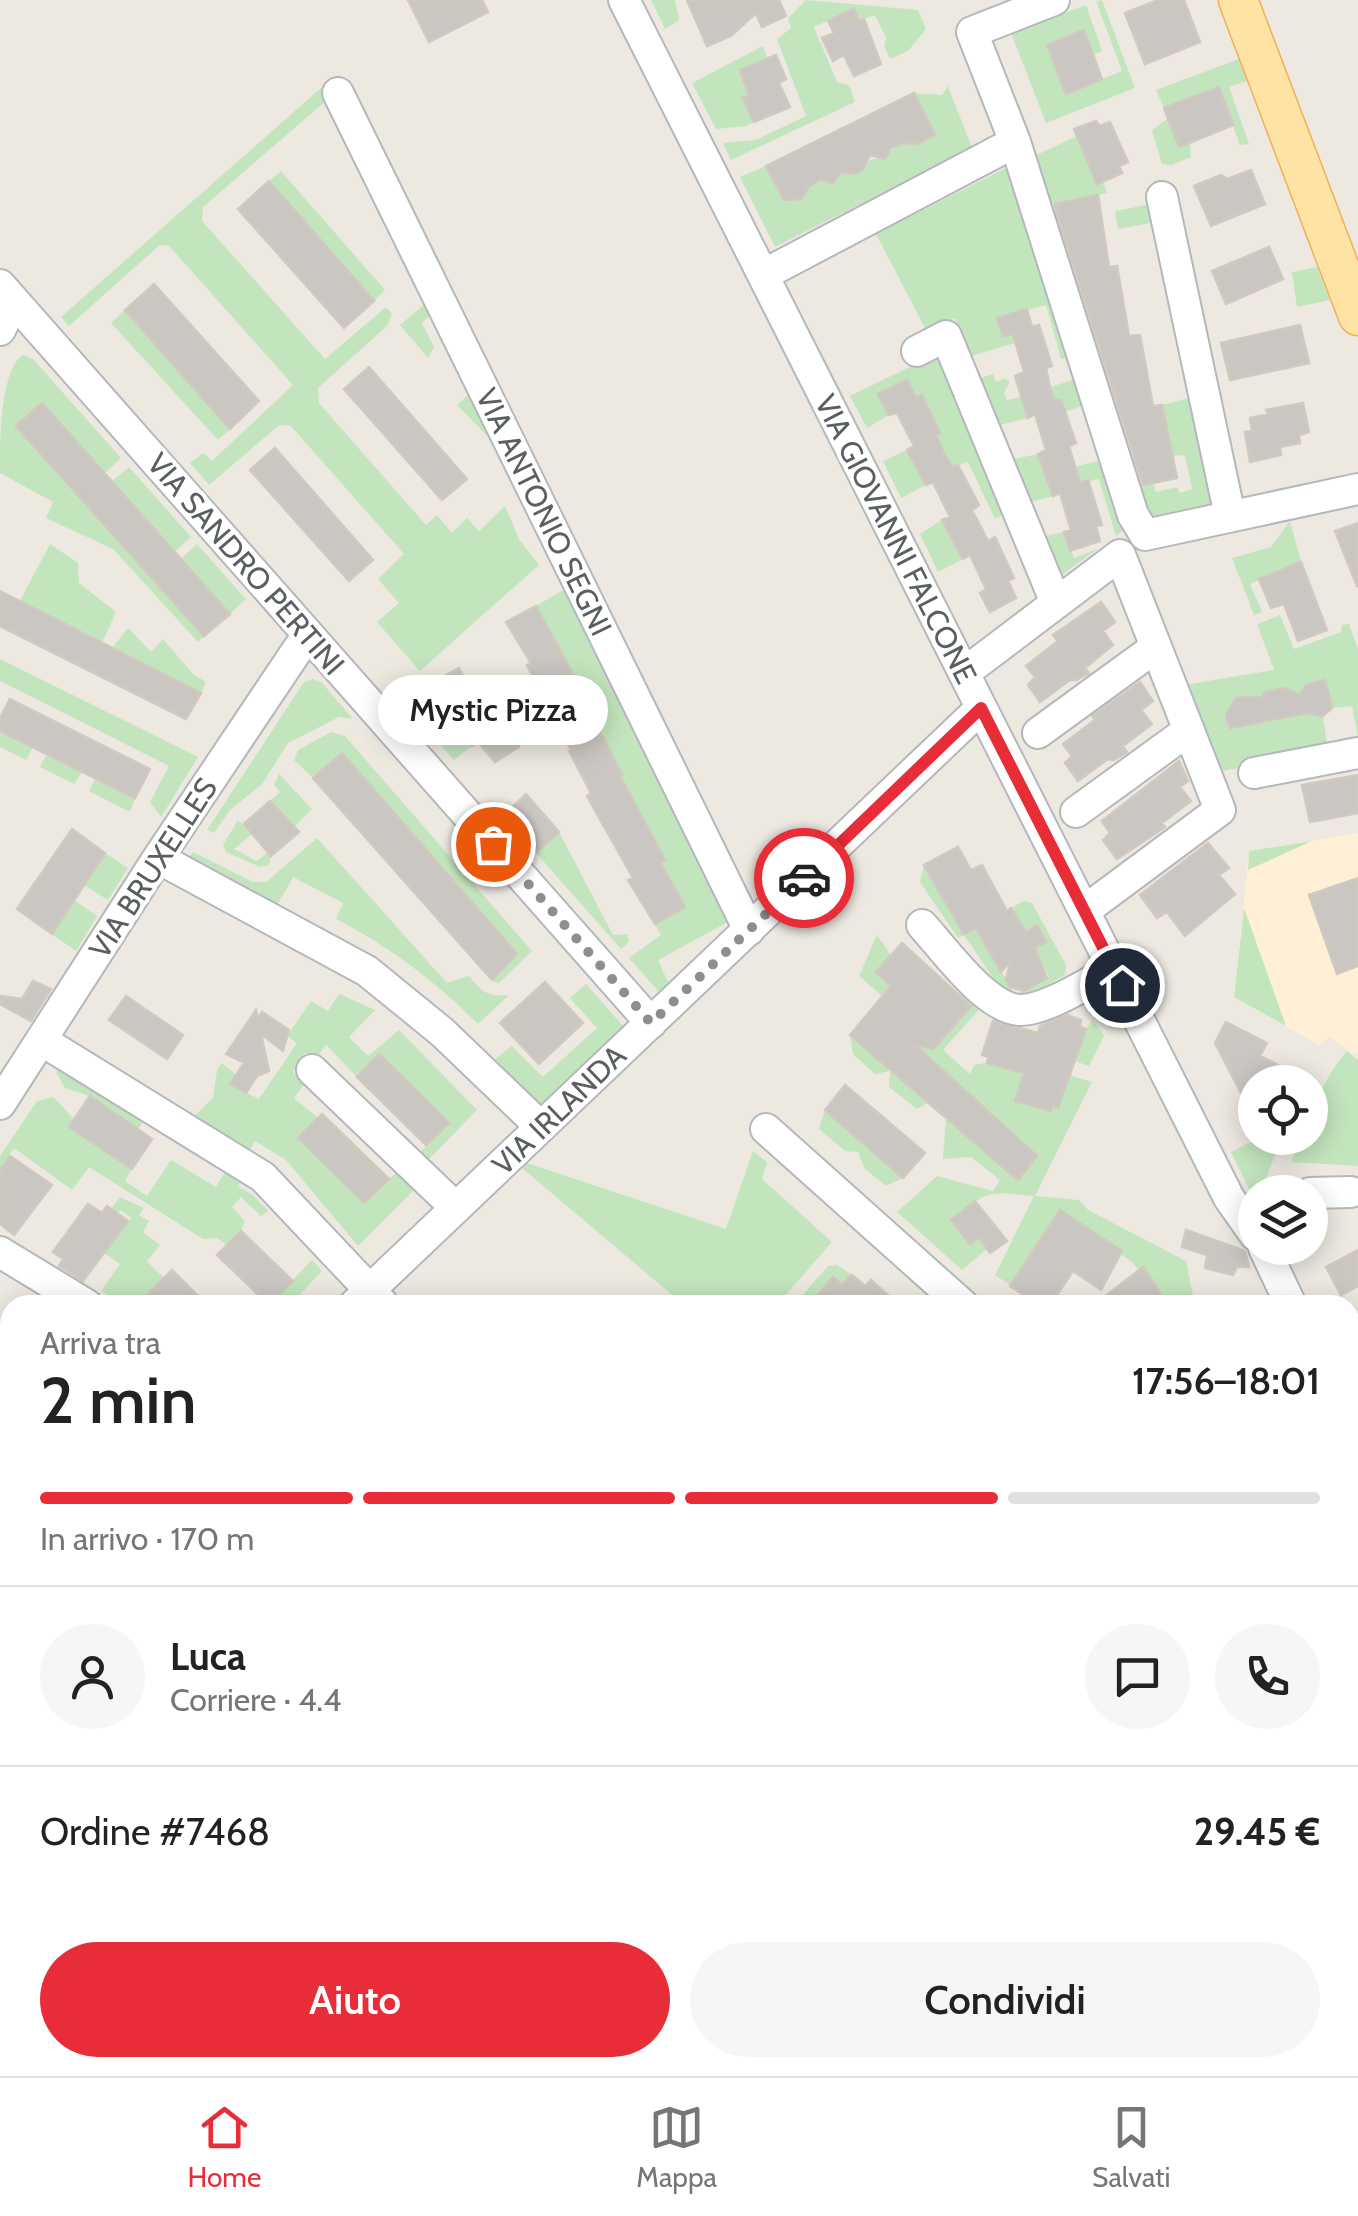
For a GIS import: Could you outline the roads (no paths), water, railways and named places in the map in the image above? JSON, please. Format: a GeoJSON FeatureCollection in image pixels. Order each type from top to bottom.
{"type":"FeatureCollection","features":[{"type":"Feature","properties":{"kind":"main road"},"geometry":{"type":"LineString","coordinates":[[1238,0],[1358,316]]}},
{"type":"Feature","properties":{"kind":"main road"},"geometry":{"type":"LineString","coordinates":[[1264,0],[1358,250]]}},
{"type":"Feature","properties":{"kind":"street","name":"VIA GIOVANNI FALCONE"},"geometry":{"type":"LineString","coordinates":[[624,0],[1238,1210]]}},
{"type":"Feature","properties":{"kind":"street"},"geometry":{"type":"LineString","coordinates":[[1054,0],[972,32],[1015,142],[1133,514],[1145,535],[1358,488]]}},
{"type":"Feature","properties":{"kind":"street","name":"VIA ANTONIO SEGNI"},"geometry":{"type":"LineString","coordinates":[[338,93],[750,930]]}},
{"type":"Feature","properties":{"kind":"street"},"geometry":{"type":"LineString","coordinates":[[763,275],[1015,142]]}},
{"type":"Feature","properties":{"kind":"street"},"geometry":{"type":"LineString","coordinates":[[1162,197],[1230,516]]}},
{"type":"Feature","properties":{"kind":"street"},"geometry":{"type":"LineString","coordinates":[[0,330],[7,294]]}},
{"type":"Feature","properties":{"kind":"street","name":"VIA SANDRO PERTINI"},"geometry":{"type":"LineString","coordinates":[[7,294],[651,1023]]}},
{"type":"Feature","properties":{"kind":"street"},"geometry":{"type":"LineString","coordinates":[[917,350],[946,336],[1056,602]]}},
{"type":"Feature","properties":{"kind":"street"},"geometry":{"type":"LineString","coordinates":[[964,672],[1120,555],[1220,810],[1084,911]]}},
{"type":"Feature","properties":{"kind":"street","name":"VIA BRUXELLES"},"geometry":{"type":"LineString","coordinates":[[0,1104],[308,634]]}},
{"type":"Feature","properties":{"kind":"street"},"geometry":{"type":"LineString","coordinates":[[1038,734],[1156,647]]}},
{"type":"Feature","properties":{"kind":"street","name":"VIA IRLANDA"},"geometry":{"type":"LineString","coordinates":[[374,1295],[456,1208],[981,708]]}},
{"type":"Feature","properties":{"kind":"street"},"geometry":{"type":"LineString","coordinates":[[1076,812],[1188,730]]}},
{"type":"Feature","properties":{"kind":"street"},"geometry":{"type":"LineString","coordinates":[[1254,773],[1358,753]]}},
{"type":"Feature","properties":{"kind":"street"},"geometry":{"type":"LineString","coordinates":[[158,858],[366,971],[442,1032],[541,1128]]}},
{"type":"Feature","properties":{"kind":"street"},"geometry":{"type":"LineString","coordinates":[[922,924],[986,995],[1013,1009],[1040,1005],[1114,969]]}},
{"type":"Feature","properties":{"kind":"street"},"geometry":{"type":"LineString","coordinates":[[41,1040],[263,1176],[365,1295]]}},
{"type":"Feature","properties":{"kind":"street"},"geometry":{"type":"LineString","coordinates":[[312,1070],[456,1208]]}},
{"type":"Feature","properties":{"kind":"street"},"geometry":{"type":"LineString","coordinates":[[766,1129],[952,1295]]}},
{"type":"Feature","properties":{"kind":"street"},"geometry":{"type":"LineString","coordinates":[[1328,1193],[1350,1192]]}},
{"type":"Feature","properties":{"kind":"street"},"geometry":{"type":"LineString","coordinates":[[0,1252],[71,1295]]}},
{"type":"Feature","properties":{"kind":"street","name":"VIA GIOVANNI FALCONE"},"geometry":{"type":"LineString","coordinates":[[1272,1265],[1286,1295]]}},
{"type":"Feature","properties":{"kind":"place","name":"Mystic Pizza"},"geometry":{"type":"Point","coordinates":[493,844]}}]}
